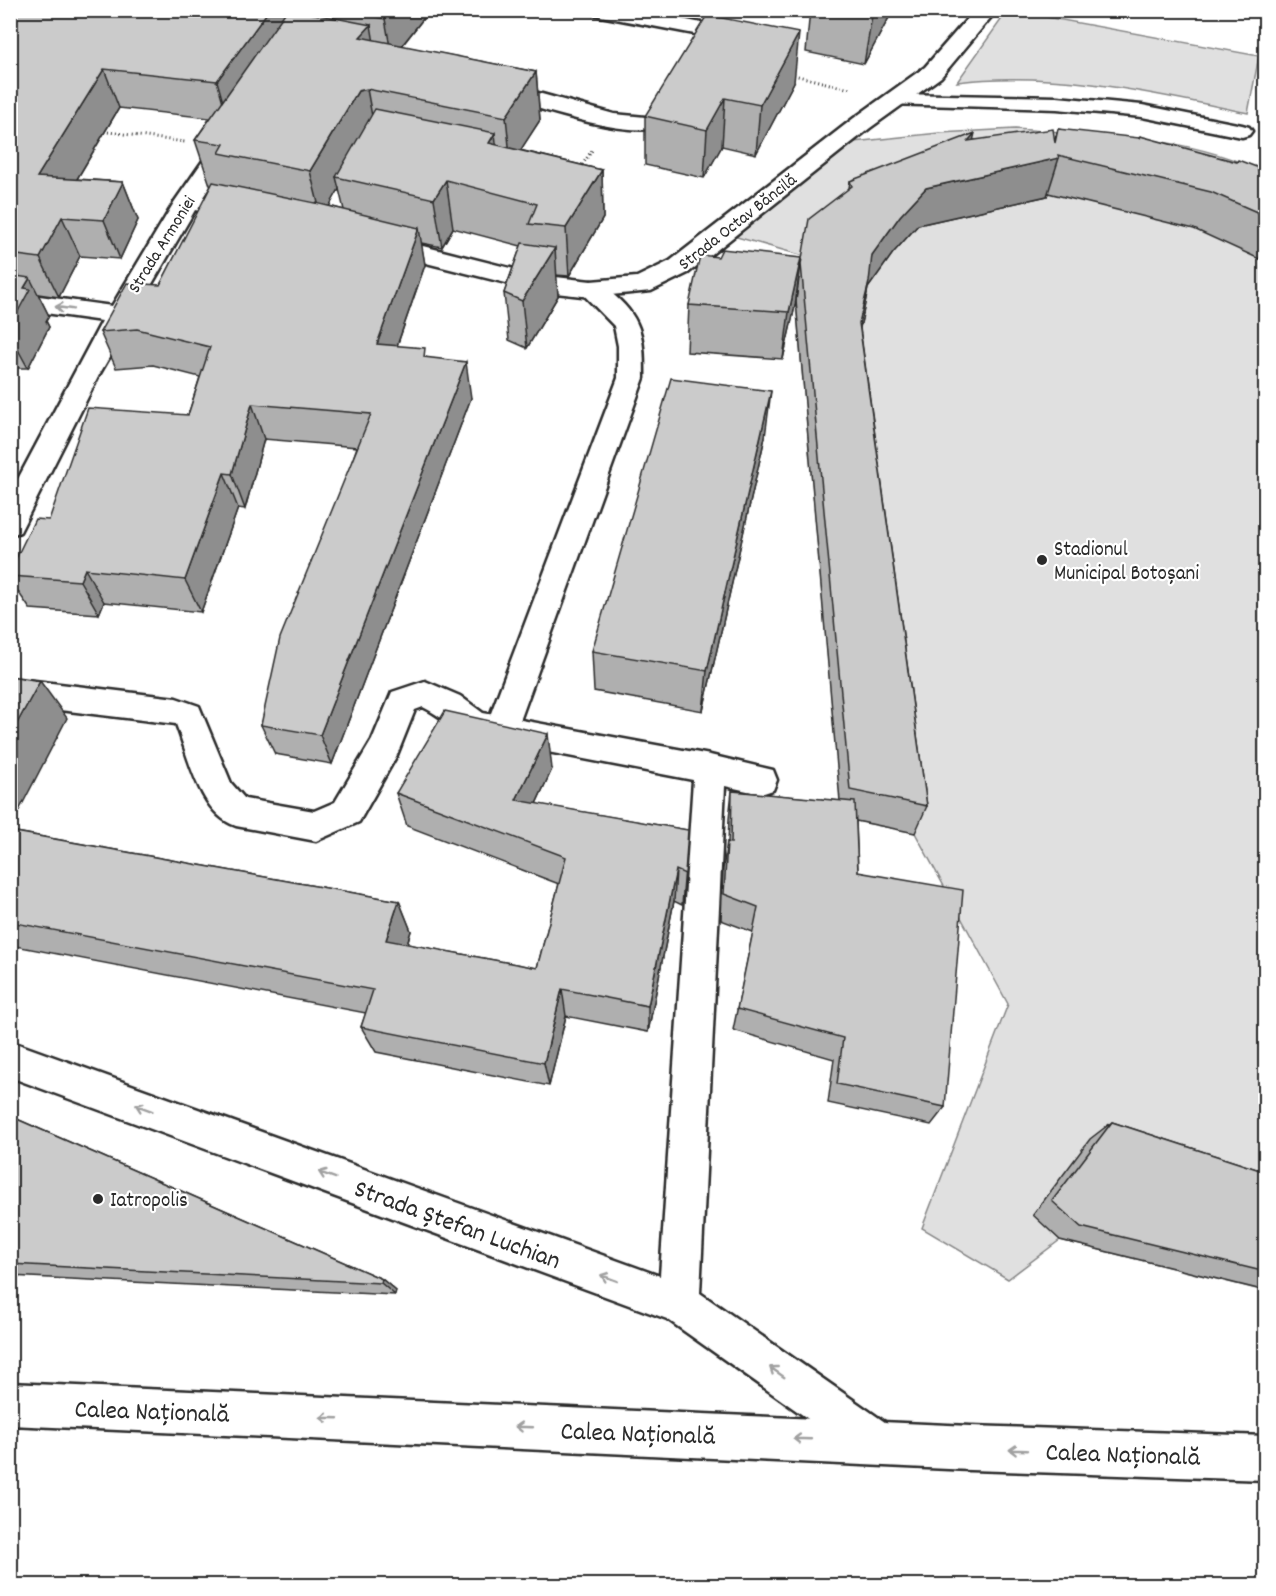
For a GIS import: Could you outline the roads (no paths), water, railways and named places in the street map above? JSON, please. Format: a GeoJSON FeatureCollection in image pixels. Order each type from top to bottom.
{"type":"FeatureCollection","features":[{"type":"Feature","properties":{"kind":"street"},"geometry":{"type":"LineString","coordinates":[[600,10],[773,43]]}},
{"type":"Feature","properties":{"kind":"street","name":"Strada Octav Băncilă"},"geometry":{"type":"LineString","coordinates":[[353,237],[538,283],[591,289],[642,285],[679,267],[933,72],[987,10]]}},
{"type":"Feature","properties":{"kind":"street"},"geometry":{"type":"LineString","coordinates":[[1259,10],[1266,12]]}},
{"type":"Feature","properties":{"kind":"street"},"geometry":{"type":"LineString","coordinates":[[472,83],[506,90],[613,121],[648,123]]}},
{"type":"Feature","properties":{"kind":"street","name":"Strada Armoniei"},"geometry":{"type":"LineString","coordinates":[[10,524],[54,432],[117,315],[187,201],[243,120]]}},
{"type":"Feature","properties":{"kind":"street"},"geometry":{"type":"LineString","coordinates":[[187,201],[264,217]]}},
{"type":"Feature","properties":{"kind":"street"},"geometry":{"type":"LineString","coordinates":[[501,729],[631,378],[631,334],[620,312],[591,289]]}},
{"type":"Feature","properties":{"kind":"street"},"geometry":{"type":"LineString","coordinates":[[10,300],[117,315]]}},
{"type":"Feature","properties":{"kind":"street"},"geometry":{"type":"LineString","coordinates":[[10,691],[176,711],[188,715],[218,790],[236,812],[316,826],[347,812],[386,745],[404,701],[425,694],[449,705],[475,725],[710,768],[761,780]]}},
{"type":"Feature","properties":{"kind":"street"},"geometry":{"type":"LineString","coordinates":[[679,1303],[710,768]]}},
{"type":"Feature","properties":{"kind":"street","name":"Strada Ștefan Luchian"},"geometry":{"type":"LineString","coordinates":[[10,1059],[679,1303],[877,1442]]}},
{"type":"Feature","properties":{"kind":"street","name":"Calea Națională"},"geometry":{"type":"LineString","coordinates":[[10,1404],[970,1448],[1266,1458]]}},
{"type":"Feature","properties":{"kind":"lane"},"geometry":{"type":"LineString","coordinates":[[894,100],[1057,103],[1142,111],[1242,131]]}},
{"type":"Feature","properties":{"kind":"place","name":"Stadionul Municipal Botoșani"},"geometry":{"type":"Point","coordinates":[1042,560]}},
{"type":"Feature","properties":{"kind":"place","name":"Iatropolis"},"geometry":{"type":"Point","coordinates":[98,1199]}}]}
